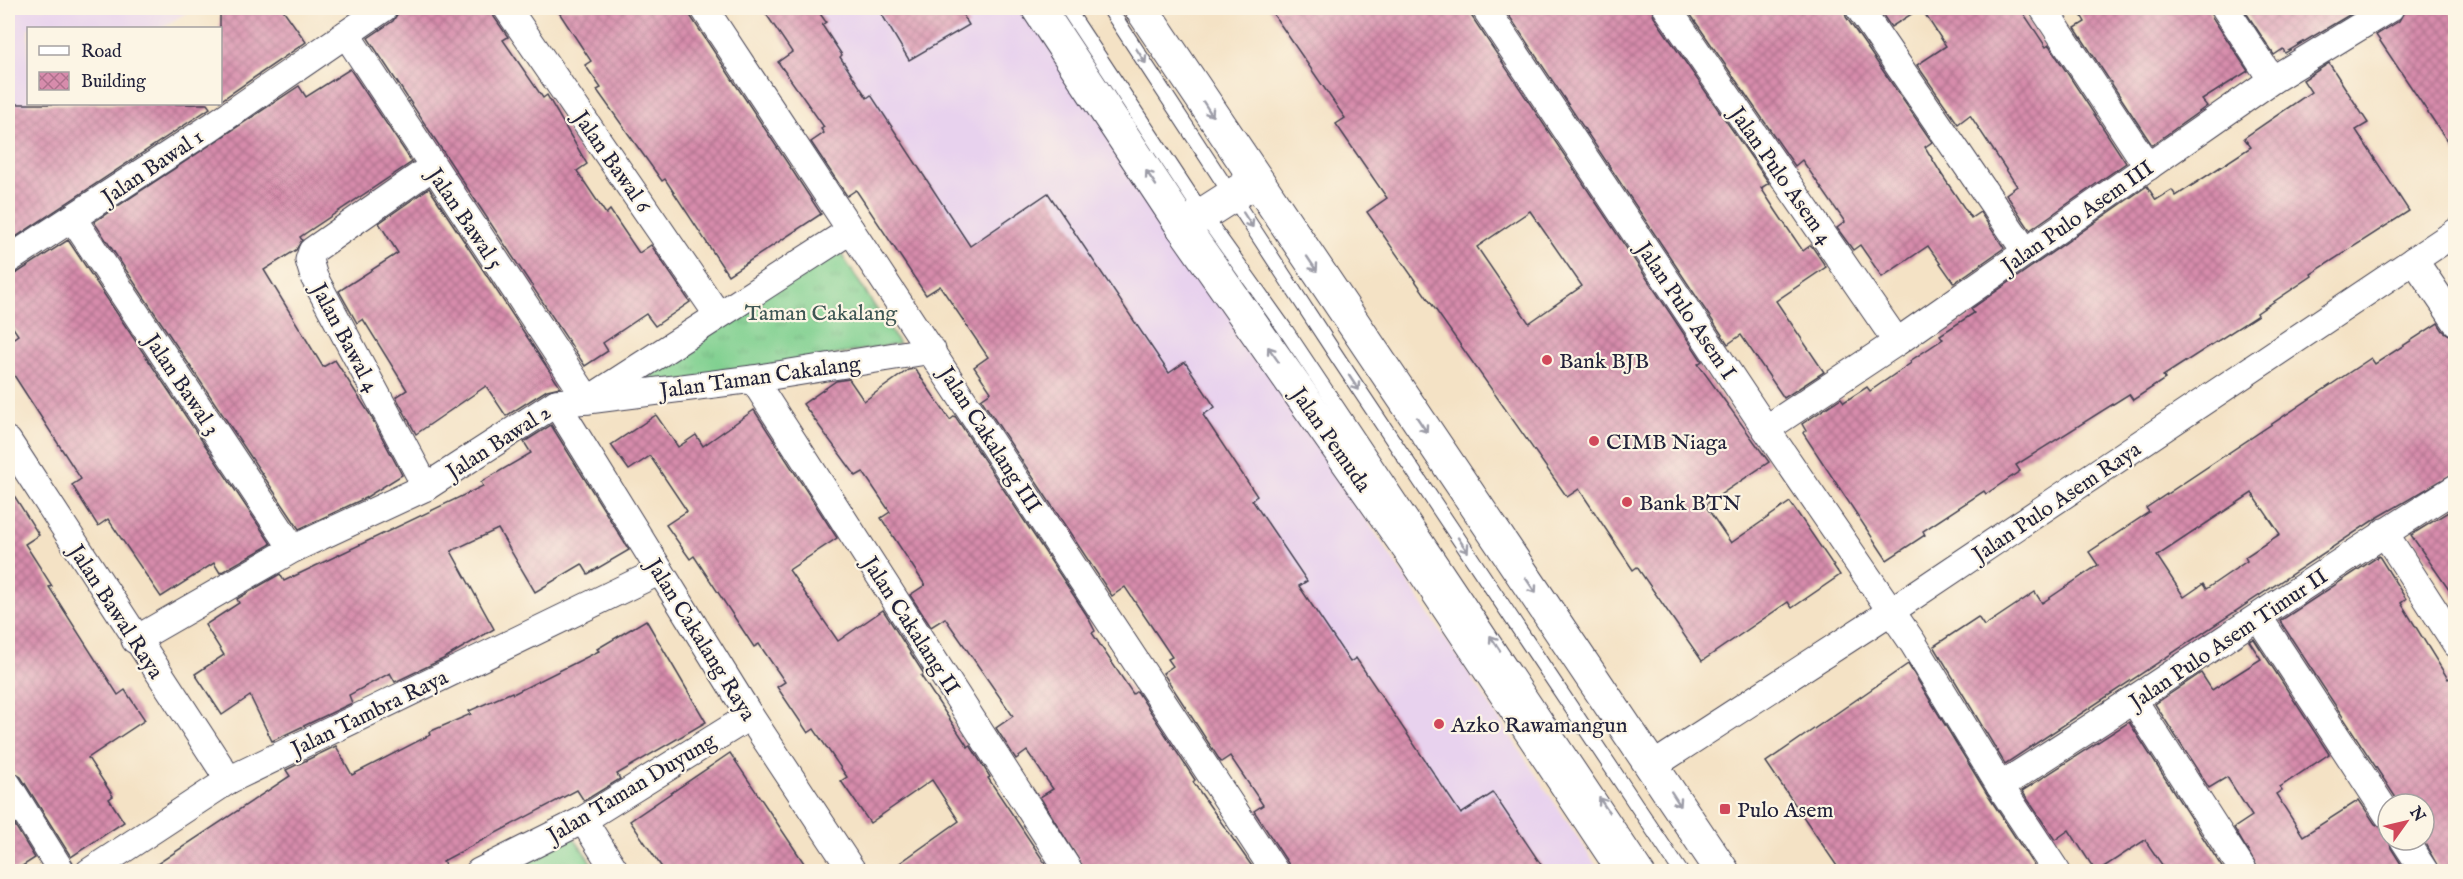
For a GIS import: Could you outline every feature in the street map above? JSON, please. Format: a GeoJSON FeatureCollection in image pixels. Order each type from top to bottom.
{"type":"FeatureCollection","features":[{"type":"Feature","properties":{"kind":"main road","name":"Jalan Pemuda"},"geometry":{"type":"LineString","coordinates":[[1038,8],[1193,220],[1625,872]]}},
{"type":"Feature","properties":{"kind":"main road"},"geometry":{"type":"LineString","coordinates":[[1141,8],[1243,188],[1654,765],[1723,872]]}},
{"type":"Feature","properties":{"kind":"main road"},"geometry":{"type":"LineString","coordinates":[[1193,220],[1243,188]]}},
{"type":"Feature","properties":{"kind":"street","name":"Jalan Bawal 1"},"geometry":{"type":"LineString","coordinates":[[8,260],[73,219],[384,8]]}},
{"type":"Feature","properties":{"kind":"street","name":"Jalan Bawal 6"},"geometry":{"type":"LineString","coordinates":[[507,8],[718,315]]}},
{"type":"Feature","properties":{"kind":"street","name":"Jalan Cakalang III"},"geometry":{"type":"LineString","coordinates":[[704,8],[1275,872]]}},
{"type":"Feature","properties":{"kind":"street","name":"Jalan Pulo Asem I"},"geometry":{"type":"LineString","coordinates":[[1485,8],[1766,429],[1891,611],[2057,872]]}},
{"type":"Feature","properties":{"kind":"street","name":"Jalan Pulo Asem 4"},"geometry":{"type":"LineString","coordinates":[[1666,8],[1897,342]]}},
{"type":"Feature","properties":{"kind":"street"},"geometry":{"type":"LineString","coordinates":[[1859,8],[2026,252]]}},
{"type":"Feature","properties":{"kind":"street"},"geometry":{"type":"LineString","coordinates":[[2043,8],[2148,167]]}},
{"type":"Feature","properties":{"kind":"street"},"geometry":{"type":"LineString","coordinates":[[2225,8],[2272,80]]}},
{"type":"Feature","properties":{"kind":"street","name":"Jalan Pulo Asem III"},"geometry":{"type":"LineString","coordinates":[[1766,429],[1897,342],[2272,80],[2390,8]]}},
{"type":"Feature","properties":{"kind":"street","name":"Jalan Bawal 5"},"geometry":{"type":"LineString","coordinates":[[346,34],[588,400]]}},
{"type":"Feature","properties":{"kind":"street","name":"Jalan Bawal 4"},"geometry":{"type":"LineString","coordinates":[[426,487],[314,277],[309,260],[312,251],[432,167]]}},
{"type":"Feature","properties":{"kind":"street","name":"Jalan Bawal 3"},"geometry":{"type":"LineString","coordinates":[[73,219],[293,549]]}},
{"type":"Feature","properties":{"kind":"street","name":"Jalan Bawal 2"},"geometry":{"type":"LineString","coordinates":[[135,640],[293,549],[426,487],[556,403],[588,400],[851,230]]}},
{"type":"Feature","properties":{"kind":"street","name":"Jalan Pulo Asem Raya"},"geometry":{"type":"LineString","coordinates":[[1654,765],[1891,611],[2456,232]]}},
{"type":"Feature","properties":{"kind":"street"},"geometry":{"type":"LineString","coordinates":[[2414,260],[2456,322]]}},
{"type":"Feature","properties":{"kind":"street","name":"Jalan Taman Cakalang"},"geometry":{"type":"LineString","coordinates":[[588,400],[753,379],[932,350]]}},
{"type":"Feature","properties":{"kind":"street","name":"Jalan Cakalang II"},"geometry":{"type":"LineString","coordinates":[[753,379],[1070,872]]}},
{"type":"Feature","properties":{"kind":"street","name":"Jalan Cakalang Raya"},"geometry":{"type":"LineString","coordinates":[[556,403],[750,716],[853,872]]}},
{"type":"Feature","properties":{"kind":"street","name":"Jalan Bawal Raya"},"geometry":{"type":"LineString","coordinates":[[8,441],[135,640],[229,780]]}},
{"type":"Feature","properties":{"kind":"street","name":"Jalan Pulo Asem Timur II"},"geometry":{"type":"LineString","coordinates":[[2001,786],[2134,701],[2384,532],[2456,488]]}},
{"type":"Feature","properties":{"kind":"street"},"geometry":{"type":"LineString","coordinates":[[2384,532],[2456,644]]}},
{"type":"Feature","properties":{"kind":"street","name":"Jalan Tambra Raya"},"geometry":{"type":"LineString","coordinates":[[89,872],[229,780],[660,571]]}},
{"type":"Feature","properties":{"kind":"street"},"geometry":{"type":"LineString","coordinates":[[2259,618],[2376,797]]}},
{"type":"Feature","properties":{"kind":"street"},"geometry":{"type":"LineString","coordinates":[[2134,701],[2244,872]]}},
{"type":"Feature","properties":{"kind":"street","name":"Jalan Taman Duyung"},"geometry":{"type":"LineString","coordinates":[[479,872],[583,820],[750,716]]}},
{"type":"Feature","properties":{"kind":"street"},"geometry":{"type":"LineString","coordinates":[[8,785],[62,872]]}},
{"type":"Feature","properties":{"kind":"street"},"geometry":{"type":"LineString","coordinates":[[583,820],[616,872]]}},
{"type":"Feature","properties":{"kind":"street"},"geometry":{"type":"LineString","coordinates":[[2412,852],[2425,872]]}},
{"type":"Feature","properties":{"kind":"lane"},"geometry":{"type":"LineString","coordinates":[[1067,8],[1193,220],[1291,339],[1648,872]]}},
{"type":"Feature","properties":{"kind":"lane"},"geometry":{"type":"LineString","coordinates":[[1109,8],[1243,188],[1681,872]]}},
{"type":"Feature","properties":{"kind":"shaded area"},"geometry":{"type":"Polygon","coordinates":[[[8,8],[194,8],[163,27],[27,27],[27,105],[47,105],[8,131],[8,8]]]}},
{"type":"Feature","properties":{"kind":"shaded area"},"geometry":{"type":"Polygon","coordinates":[[[792,8],[1026,8],[1600,871],[1368,871],[792,8]]]}},
{"type":"Feature","properties":{"kind":"green space","name":"Taman Cakalang"},"geometry":{"type":"Polygon","coordinates":[[[836,246],[899,344],[629,390],[836,246]]]}},
{"type":"Feature","properties":{"kind":"green space"},"geometry":{"type":"Polygon","coordinates":[[[572,835],[597,871],[500,872],[572,835]]]}},
{"type":"Feature","properties":{"kind":"building"},"geometry":{"type":"Polygon","coordinates":[[[220,8],[282,8],[306,42],[222,100],[222,27],[220,27],[220,8]]]}},
{"type":"Feature","properties":{"kind":"building"},"geometry":{"type":"Polygon","coordinates":[[[401,8],[492,8],[494,17],[508,37],[503,40],[543,98],[547,95],[587,164],[577,171],[606,214],[610,210],[639,253],[651,245],[690,302],[655,326],[646,314],[603,343],[608,351],[585,366],[368,38],[393,21],[401,8]]]}},
{"type":"Feature","properties":{"kind":"building"},"geometry":{"type":"Polygon","coordinates":[[[556,8],[688,8],[691,17],[821,214],[728,275],[665,179],[662,181],[597,90],[601,88],[585,65],[591,61],[556,8]]]}},
{"type":"Feature","properties":{"kind":"building"},"geometry":{"type":"Polygon","coordinates":[[[762,8],[816,8],[826,22],[822,25],[842,55],[840,57],[867,98],[871,95],[970,246],[1048,193],[1169,373],[1185,362],[1215,407],[1203,415],[1257,496],[1252,500],[1307,581],[1299,586],[1350,662],[1356,658],[1461,814],[1493,793],[1546,872],[1291,872],[1288,863],[1254,811],[1263,805],[1230,756],[1221,762],[1163,673],[1173,666],[1168,659],[1172,657],[1125,587],[1112,596],[981,399],[991,392],[974,367],[988,357],[940,286],[926,295],[856,190],[847,196],[811,142],[824,133],[821,129],[824,127],[778,62],[792,52],[762,8]]]}},
{"type":"Feature","properties":{"kind":"building"},"geometry":{"type":"Polygon","coordinates":[[[878,8],[959,8],[969,25],[909,60],[878,8]]]}},
{"type":"Feature","properties":{"kind":"building"},"geometry":{"type":"Polygon","coordinates":[[[1269,8],[1470,8],[1472,17],[1702,361],[1698,364],[1769,462],[1705,505],[1731,543],[1790,502],[1840,575],[1792,608],[1788,602],[1702,661],[1637,567],[1633,570],[1579,489],[1567,497],[1367,212],[1387,198],[1336,124],[1345,118],[1269,8]],[[1530,211],[1477,247],[1529,323],[1582,286],[1530,211]]]}},
{"type":"Feature","properties":{"kind":"building"},"geometry":{"type":"Polygon","coordinates":[[[1504,8],[1652,8],[1654,17],[1769,183],[1761,188],[1776,211],[1803,251],[1811,245],[1826,267],[1776,301],[1824,372],[1784,398],[1741,335],[1728,344],[1504,8]]]}},
{"type":"Feature","properties":{"kind":"building"},"geometry":{"type":"Polygon","coordinates":[[[1686,8],[1844,8],[1846,17],[1932,142],[1925,147],[1942,175],[1971,218],[1980,212],[2004,248],[1954,283],[1928,246],[1882,277],[1860,245],[1853,250],[1837,228],[1845,222],[1802,160],[1795,166],[1686,8]]]}},
{"type":"Feature","properties":{"kind":"building"},"geometry":{"type":"Polygon","coordinates":[[[1878,8],[1921,8],[1891,27],[1878,8]]]}},
{"type":"Feature","properties":{"kind":"building"},"geometry":{"type":"Polygon","coordinates":[[[1921,8],[2020,8],[2046,47],[2049,45],[2126,163],[2030,230],[2006,194],[2017,186],[1970,115],[1958,124],[1917,65],[1946,46],[1921,8]]]}},
{"type":"Feature","properties":{"kind":"building"},"geometry":{"type":"Polygon","coordinates":[[[2077,8],[2209,8],[2212,17],[2248,71],[2202,100],[2207,106],[2152,145],[2075,28],[2085,22],[2077,8]]]}},
{"type":"Feature","properties":{"kind":"building"},"geometry":{"type":"Polygon","coordinates":[[[2243,8],[2361,8],[2285,53],[2283,49],[2274,55],[2243,8]]]}},
{"type":"Feature","properties":{"kind":"building"},"geometry":{"type":"Polygon","coordinates":[[[2406,8],[2447,8],[2456,20],[2456,154],[2376,35],[2399,21],[2406,8]]]}},
{"type":"Feature","properties":{"kind":"building"},"geometry":{"type":"Polygon","coordinates":[[[2329,63],[2368,123],[2356,130],[2409,211],[2311,274],[2312,276],[2257,313],[2258,315],[2163,376],[2165,379],[2133,400],[2129,394],[2016,465],[2020,471],[1986,494],[1984,491],[1923,531],[1925,535],[1887,560],[1803,433],[1806,431],[1802,424],[1841,398],[1844,402],[1867,387],[1870,391],[1911,363],[1910,361],[1943,339],[1940,335],[1974,313],[1971,309],[2147,186],[2156,200],[2172,190],[2176,196],[2251,147],[2244,138],[2311,92],[2303,80],[2329,63]]]}},
{"type":"Feature","properties":{"kind":"building"},"geometry":{"type":"Polygon","coordinates":[[[350,69],[412,162],[300,237],[302,240],[296,250],[264,270],[323,367],[335,360],[369,413],[402,475],[365,498],[299,529],[94,222],[299,86],[306,97],[350,69]]]}},
{"type":"Feature","properties":{"kind":"building"},"geometry":{"type":"Polygon","coordinates":[[[8,104],[208,105],[210,108],[8,242],[8,104]]]}},
{"type":"Feature","properties":{"kind":"building"},"geometry":{"type":"Polygon","coordinates":[[[429,188],[560,387],[547,390],[506,416],[486,386],[416,434],[396,397],[407,390],[363,319],[357,323],[339,291],[398,253],[379,223],[429,188]]]}},
{"type":"Feature","properties":{"kind":"building"},"geometry":{"type":"Polygon","coordinates":[[[68,240],[271,544],[220,573],[214,563],[161,597],[108,519],[98,526],[72,485],[81,479],[8,366],[8,342],[18,335],[8,320],[8,276],[17,273],[68,240]]]}},
{"type":"Feature","properties":{"kind":"building"},"geometry":{"type":"Polygon","coordinates":[[[2438,323],[2443,331],[2456,339],[2456,472],[2375,519],[2005,764],[1934,646],[1978,617],[1984,626],[2035,592],[2042,603],[2098,565],[2089,552],[2149,512],[2146,508],[2371,358],[2375,364],[2438,323]],[[2252,493],[2157,556],[2184,597],[2203,584],[2206,589],[2247,561],[2245,557],[2280,534],[2252,493]]]}},
{"type":"Feature","properties":{"kind":"building"},"geometry":{"type":"Polygon","coordinates":[[[915,369],[950,420],[955,416],[1086,614],[1095,631],[1092,633],[1133,694],[1137,691],[1195,780],[1193,782],[1256,872],[1086,872],[1040,797],[1053,789],[1027,751],[1016,759],[996,728],[1013,716],[945,618],[931,627],[910,595],[925,585],[881,518],[890,512],[863,472],[856,476],[803,404],[836,381],[849,379],[864,401],[908,370],[915,369]]]}},
{"type":"Feature","properties":{"kind":"building"},"geometry":{"type":"Polygon","coordinates":[[[754,410],[837,538],[789,570],[838,641],[883,610],[924,674],[921,676],[968,747],[970,745],[990,777],[988,778],[1051,872],[887,872],[959,821],[932,780],[870,823],[841,781],[847,777],[814,729],[808,733],[777,687],[785,682],[759,644],[754,647],[694,556],[690,559],[666,525],[687,511],[650,456],[629,470],[611,445],[656,415],[678,447],[696,435],[703,446],[754,410]]]}},
{"type":"Feature","properties":{"kind":"building"},"geometry":{"type":"Polygon","coordinates":[[[551,425],[629,550],[588,574],[582,564],[535,592],[498,529],[451,551],[494,629],[443,659],[395,682],[390,673],[349,695],[352,703],[272,741],[250,696],[222,715],[195,674],[224,655],[205,625],[239,603],[237,599],[280,574],[284,581],[483,486],[481,482],[531,453],[524,442],[551,425]]]}},
{"type":"Feature","properties":{"kind":"building"},"geometry":{"type":"Polygon","coordinates":[[[8,486],[39,535],[25,544],[52,586],[49,587],[118,695],[125,690],[145,720],[88,758],[113,796],[109,799],[124,822],[71,857],[21,777],[8,769],[8,486]]]}},
{"type":"Feature","properties":{"kind":"building"},"geometry":{"type":"Polygon","coordinates":[[[2456,507],[2456,600],[2411,535],[2456,507]]]}},
{"type":"Feature","properties":{"kind":"building"},"geometry":{"type":"Polygon","coordinates":[[[2379,556],[2406,599],[2401,603],[2448,679],[2456,674],[2456,864],[2445,872],[2441,872],[2430,852],[2436,852],[2436,792],[2392,792],[2280,621],[2379,556]]]}},
{"type":"Feature","properties":{"kind":"building"},"geometry":{"type":"Polygon","coordinates":[[[646,620],[706,722],[617,774],[620,779],[584,801],[577,790],[443,861],[448,872],[145,872],[290,776],[286,770],[336,746],[352,775],[430,735],[429,732],[471,714],[469,711],[512,692],[513,694],[599,651],[597,649],[646,620]]]}},
{"type":"Feature","properties":{"kind":"building"},"geometry":{"type":"Polygon","coordinates":[[[2254,639],[2329,754],[2280,787],[2282,790],[2276,794],[2303,836],[2359,800],[2376,825],[2376,852],[2394,852],[2406,872],[2260,872],[2234,828],[2252,816],[2227,777],[2209,788],[2155,704],[2201,673],[2212,690],[2261,659],[2249,641],[2254,639]]]}},
{"type":"Feature","properties":{"kind":"building"},"geometry":{"type":"Polygon","coordinates":[[[1908,664],[1987,794],[2038,872],[1841,872],[1766,762],[1908,664]]]}},
{"type":"Feature","properties":{"kind":"building"},"geometry":{"type":"Polygon","coordinates":[[[2129,722],[2225,872],[2167,872],[2145,840],[2096,872],[2069,830],[2055,840],[2022,791],[2129,722]]]}},
{"type":"Feature","properties":{"kind":"building"},"geometry":{"type":"Polygon","coordinates":[[[730,753],[810,872],[665,872],[630,821],[730,753]]]}},
{"type":"Feature","properties":{"kind":"building"},"geometry":{"type":"Polygon","coordinates":[[[8,814],[35,858],[13,872],[8,872],[8,814]]]}},
{"type":"Feature","properties":{"kind":"place","name":"Bank BJB"},"geometry":{"type":"Point","coordinates":[1547,360]}},
{"type":"Feature","properties":{"kind":"place","name":"CIMB Niaga"},"geometry":{"type":"Point","coordinates":[1594,441]}},
{"type":"Feature","properties":{"kind":"place","name":"Bank BTN"},"geometry":{"type":"Point","coordinates":[1627,502]}},
{"type":"Feature","properties":{"kind":"place","name":"Azko Rawamangun"},"geometry":{"type":"Point","coordinates":[1439,724]}},
{"type":"Feature","properties":{"kind":"place","name":"Pulo Asem"},"geometry":{"type":"Point","coordinates":[1725,809]}}]}
